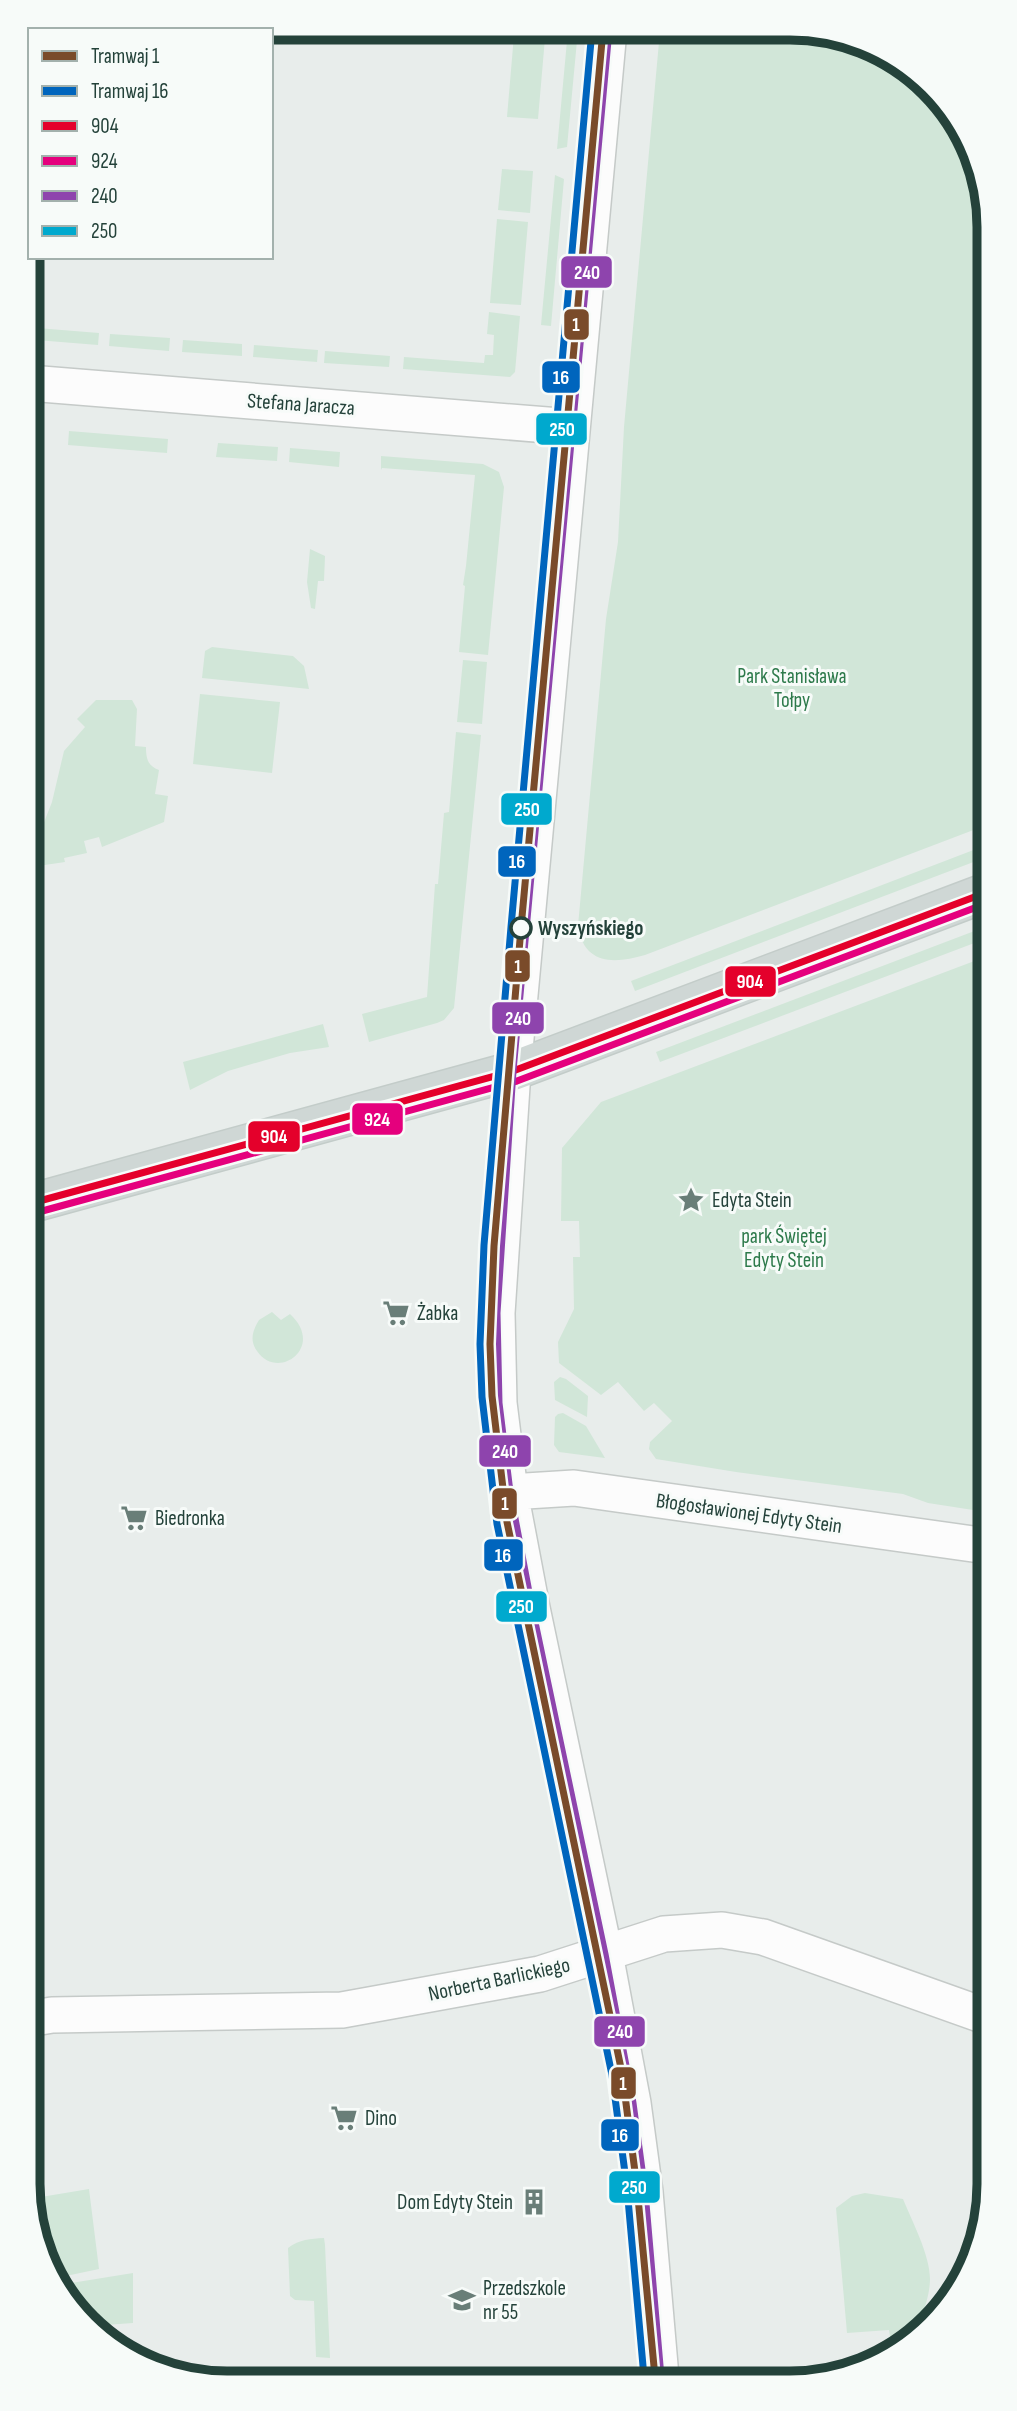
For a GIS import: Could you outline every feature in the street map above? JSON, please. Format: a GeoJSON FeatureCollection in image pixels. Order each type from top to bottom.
{"type":"FeatureCollection","features":[{"type":"Feature","properties":{"kind":"main road"},"geometry":{"type":"LineString","coordinates":[[40,1201],[513,1071],[977,896]]}},
{"type":"Feature","properties":{"kind":"street"},"geometry":{"type":"LineString","coordinates":[[608,40],[513,1071],[497,1313],[499,1403],[510,1492],[532,1608],[605,1954],[633,2103],[645,2192],[660,2371]]}},
{"type":"Feature","properties":{"kind":"street","name":"Stefana Jaracza"},"geometry":{"type":"LineString","coordinates":[[41,384],[572,427]]}},
{"type":"Feature","properties":{"kind":"street","name":"Błogosławionej Edyty Stein"},"geometry":{"type":"LineString","coordinates":[[510,1492],[574,1488],[976,1545]]}},
{"type":"Feature","properties":{"kind":"street","name":"Norberta Barlickiego"},"geometry":{"type":"LineString","coordinates":[[40,2017],[342,2010],[540,1974],[664,1934],[692,1931],[742,1932],[763,1937],[976,2013]]}},
{"type":"Feature","properties":{"kind":"green space"},"geometry":{"type":"Polygon","coordinates":[[[514,40],[545,40],[538,119],[507,117],[514,40]]]}},
{"type":"Feature","properties":{"kind":"green space"},"geometry":{"type":"Polygon","coordinates":[[[567,40],[577,40],[567,147],[557,149],[567,40]]]}},
{"type":"Feature","properties":{"kind":"green space","name":"Park Stanisława Tołpy"},"geometry":{"type":"Polygon","coordinates":[[[659,40],[789,40],[826,44],[850,50],[872,60],[913,87],[952,134],[970,179],[975,203],[977,829],[645,955],[612,960],[594,955],[587,948],[581,939],[578,926],[606,619],[618,542],[624,427],[659,40]]]}},
{"type":"Feature","properties":{"kind":"green space"},"geometry":{"type":"Polygon","coordinates":[[[502,169],[533,171],[530,213],[498,210],[502,169]]]}},
{"type":"Feature","properties":{"kind":"green space"},"geometry":{"type":"Polygon","coordinates":[[[555,175],[564,179],[551,326],[541,325],[555,175]]]}},
{"type":"Feature","properties":{"kind":"green space"},"geometry":{"type":"Polygon","coordinates":[[[497,219],[528,222],[521,305],[490,303],[497,219]]]}},
{"type":"Feature","properties":{"kind":"green space"},"geometry":{"type":"Polygon","coordinates":[[[489,312],[520,316],[515,372],[510,377],[403,369],[404,357],[484,363],[485,355],[493,355],[494,335],[487,334],[489,312]]]}},
{"type":"Feature","properties":{"kind":"green space"},"geometry":{"type":"Polygon","coordinates":[[[41,328],[99,333],[98,345],[41,340],[41,328]]]}},
{"type":"Feature","properties":{"kind":"green space"},"geometry":{"type":"Polygon","coordinates":[[[110,334],[170,338],[169,351],[109,346],[110,334]]]}},
{"type":"Feature","properties":{"kind":"green space"},"geometry":{"type":"Polygon","coordinates":[[[183,340],[242,344],[242,356],[182,352],[183,340]]]}},
{"type":"Feature","properties":{"kind":"green space"},"geometry":{"type":"Polygon","coordinates":[[[254,345],[318,350],[317,362],[253,357],[254,345]]]}},
{"type":"Feature","properties":{"kind":"green space"},"geometry":{"type":"Polygon","coordinates":[[[325,351],[390,356],[389,367],[324,363],[325,351]]]}},
{"type":"Feature","properties":{"kind":"green space"},"geometry":{"type":"Polygon","coordinates":[[[69,431],[168,439],[167,453],[68,445],[69,431]]]}},
{"type":"Feature","properties":{"kind":"green space"},"geometry":{"type":"Polygon","coordinates":[[[218,443],[278,447],[277,461],[216,457],[218,443]]]}},
{"type":"Feature","properties":{"kind":"green space"},"geometry":{"type":"Polygon","coordinates":[[[290,448],[340,452],[339,467],[289,462],[290,448]]]}},
{"type":"Feature","properties":{"kind":"green space"},"geometry":{"type":"Polygon","coordinates":[[[381,456],[483,464],[499,472],[504,487],[488,655],[459,652],[475,475],[381,470],[381,456]]]}},
{"type":"Feature","properties":{"kind":"green space"},"geometry":{"type":"Polygon","coordinates":[[[310,549],[325,556],[324,581],[318,581],[315,609],[311,608],[307,582],[310,549]]]}},
{"type":"Feature","properties":{"kind":"green space"},"geometry":{"type":"Polygon","coordinates":[[[212,647],[293,656],[304,666],[309,689],[202,678],[205,651],[212,647]]]}},
{"type":"Feature","properties":{"kind":"green space"},"geometry":{"type":"Polygon","coordinates":[[[463,660],[487,662],[482,724],[457,722],[463,660]]]}},
{"type":"Feature","properties":{"kind":"green space"},"geometry":{"type":"Polygon","coordinates":[[[200,694],[280,702],[272,773],[193,764],[200,694]]]}},
{"type":"Feature","properties":{"kind":"green space"},"geometry":{"type":"Polygon","coordinates":[[[96,700],[132,700],[137,709],[135,746],[146,747],[148,762],[159,770],[155,794],[168,796],[164,822],[102,847],[99,837],[84,841],[87,853],[64,858],[65,862],[41,866],[41,831],[52,802],[64,751],[85,727],[77,719],[96,700]]]}},
{"type":"Feature","properties":{"kind":"green space"},"geometry":{"type":"Polygon","coordinates":[[[456,732],[481,735],[454,1008],[444,1020],[437,1023],[369,1042],[362,1014],[427,997],[435,884],[438,884],[444,813],[449,812],[456,732]]]}},
{"type":"Feature","properties":{"kind":"green space"},"geometry":{"type":"Polygon","coordinates":[[[977,849],[977,861],[635,991],[631,981],[977,849]]]}},
{"type":"Feature","properties":{"kind":"green space"},"geometry":{"type":"Polygon","coordinates":[[[977,930],[977,942],[660,1062],[656,1052],[977,930]]]}},
{"type":"Feature","properties":{"kind":"green space","name":"park Świętej Edyty Stein"},"geometry":{"type":"Polygon","coordinates":[[[977,960],[976,1511],[928,1503],[903,1494],[656,1459],[649,1449],[650,1442],[672,1421],[654,1403],[644,1411],[618,1382],[601,1395],[559,1363],[558,1342],[574,1309],[573,1257],[580,1257],[579,1221],[561,1221],[562,1148],[601,1102],[977,960]]]}},
{"type":"Feature","properties":{"kind":"green space"},"geometry":{"type":"Polygon","coordinates":[[[323,1024],[329,1047],[290,1053],[228,1071],[190,1090],[183,1062],[323,1024]]]}},
{"type":"Feature","properties":{"kind":"green space"},"geometry":{"type":"Polygon","coordinates":[[[272,1312],[281,1320],[290,1314],[300,1326],[303,1338],[301,1348],[286,1362],[266,1360],[253,1343],[259,1320],[272,1312]]]}},
{"type":"Feature","properties":{"kind":"green space"},"geometry":{"type":"Polygon","coordinates":[[[560,1377],[588,1396],[587,1417],[555,1400],[554,1382],[560,1377]]]}},
{"type":"Feature","properties":{"kind":"green space"},"geometry":{"type":"Polygon","coordinates":[[[563,1413],[586,1426],[605,1458],[559,1452],[554,1445],[555,1417],[563,1413]]]}},
{"type":"Feature","properties":{"kind":"green space"},"geometry":{"type":"Polygon","coordinates":[[[89,2189],[99,2269],[65,2276],[47,2232],[41,2197],[89,2189]]]}},
{"type":"Feature","properties":{"kind":"green space"},"geometry":{"type":"Polygon","coordinates":[[[865,2193],[903,2199],[927,2259],[930,2279],[923,2314],[891,2341],[889,2330],[847,2333],[836,2208],[852,2196],[865,2193]]]}},
{"type":"Feature","properties":{"kind":"green space"},"geometry":{"type":"Polygon","coordinates":[[[324,2238],[330,2358],[316,2357],[314,2301],[295,2300],[290,2296],[288,2248],[301,2241],[324,2238]]]}},
{"type":"Feature","properties":{"kind":"green space"},"geometry":{"type":"Polygon","coordinates":[[[133,2273],[133,2323],[105,2325],[69,2283],[133,2273]]]}},
{"type":"Feature","properties":{"kind":"tram line","name":"16"},"geometry":{"type":"LineString","coordinates":[[591,40],[511,927],[484,1245],[480,1344],[482,1397],[497,1524],[612,2075],[627,2188],[643,2371]]}},
{"type":"Feature","properties":{"kind":"tram line","name":"1"},"geometry":{"type":"LineString","coordinates":[[602,40],[521,928],[494,1246],[490,1344],[492,1396],[507,1522],[622,2073],[637,2187],[654,2371]]}},
{"type":"Feature","properties":{"kind":"transit line","name":"250"},"geometry":{"type":"LineString","coordinates":[[597,40],[503,1070],[487,1313],[489,1403],[500,1493],[522,1610],[595,1956],[623,2105],[635,2193],[650,2371]]}},
{"type":"Feature","properties":{"kind":"transit line","name":"240"},"geometry":{"type":"LineString","coordinates":[[608,40],[513,1071],[497,1313],[499,1403],[510,1492],[532,1608],[605,1954],[633,2103],[645,2192],[660,2371]]}},
{"type":"Feature","properties":{"kind":"transit line","name":"904"},"geometry":{"type":"LineString","coordinates":[[40,1201],[513,1071],[977,896]]}},
{"type":"Feature","properties":{"kind":"transit line","name":"924"},"geometry":{"type":"LineString","coordinates":[[40,1211],[517,1081],[977,907]]}},
{"type":"Feature","properties":{"kind":"place","name":"Wyszyńskiego"},"geometry":{"type":"Point","coordinates":[521,928]}},
{"type":"Feature","properties":{"kind":"place","name":"Edyta Stein"},"geometry":{"type":"Point","coordinates":[691,1200]}},
{"type":"Feature","properties":{"kind":"place","name":"Żabka"},"geometry":{"type":"Point","coordinates":[396,1313]}},
{"type":"Feature","properties":{"kind":"place","name":"Biedronka"},"geometry":{"type":"Point","coordinates":[134,1518]}},
{"type":"Feature","properties":{"kind":"place","name":"Dino"},"geometry":{"type":"Point","coordinates":[344,2118]}},
{"type":"Feature","properties":{"kind":"place","name":"Dom Edyty Stein"},"geometry":{"type":"Point","coordinates":[534,2202]}},
{"type":"Feature","properties":{"kind":"place","name":"Przedszkole nr 55"},"geometry":{"type":"Point","coordinates":[462,2300]}}]}
